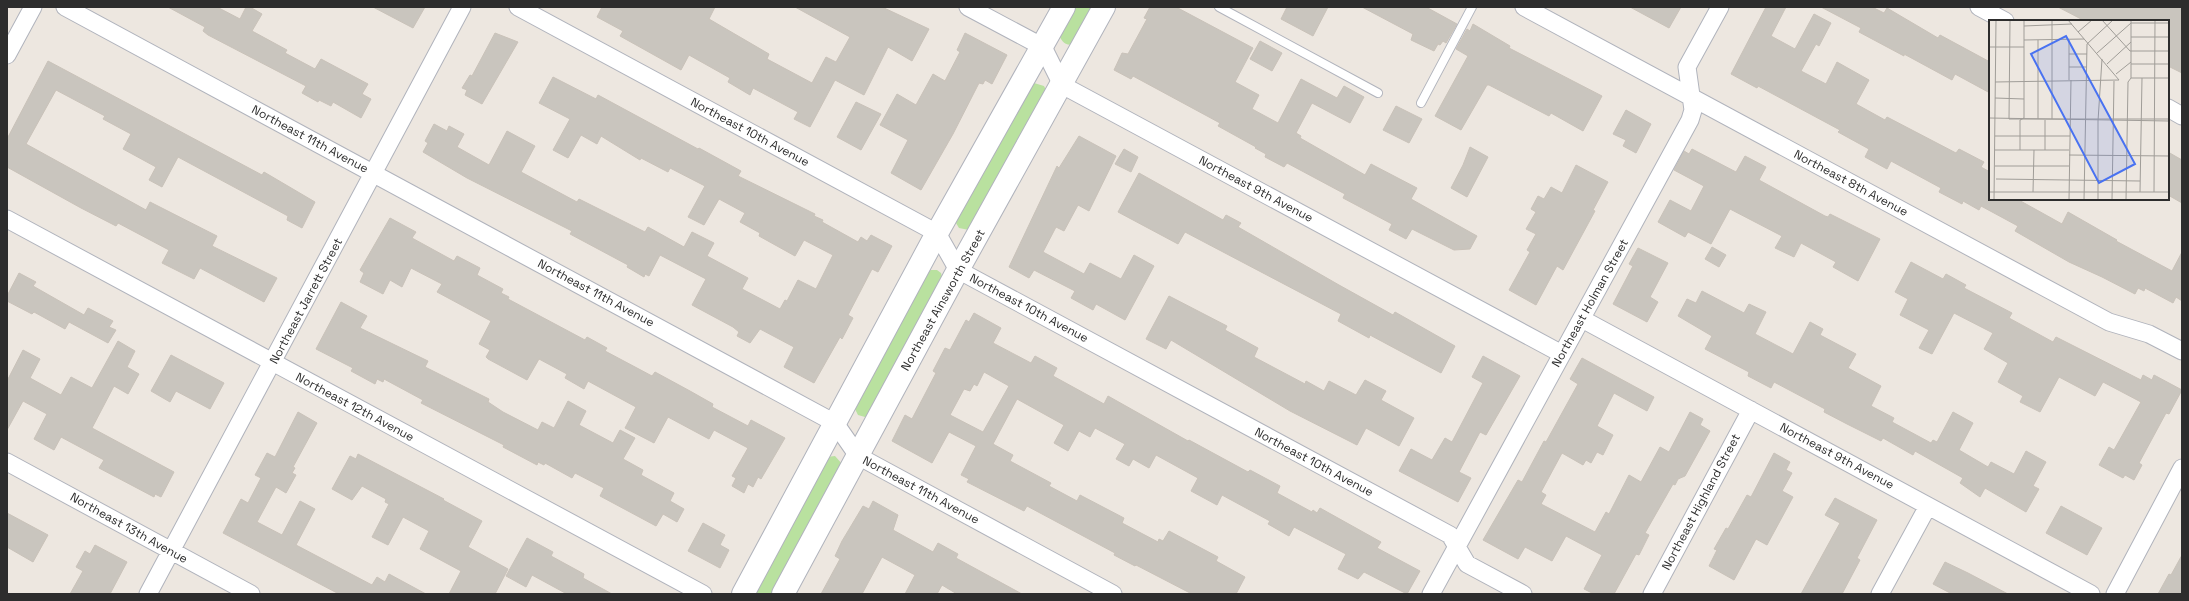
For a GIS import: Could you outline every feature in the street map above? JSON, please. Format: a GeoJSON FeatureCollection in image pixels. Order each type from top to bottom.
{"type":"FeatureCollection","features":[{"type":"Feature","properties":{"kind":"street"},"geometry":{"type":"LineString","coordinates":[[7,55],[33,7]]}},
{"type":"Feature","properties":{"kind":"street","name":"Northeast 11th Avenue"},"geometry":{"type":"LineString","coordinates":[[65,7],[835,423],[858,456],[1113,594]]}},
{"type":"Feature","properties":{"kind":"street","name":"Northeast Jarrett Street"},"geometry":{"type":"LineString","coordinates":[[148,594],[462,7]]}},
{"type":"Feature","properties":{"kind":"street","name":"Northeast 10th Avenue"},"geometry":{"type":"LineString","coordinates":[[518,7],[937,233],[958,270],[1450,535],[1467,564],[1523,594]]}},
{"type":"Feature","properties":{"kind":"street"},"geometry":{"type":"LineString","coordinates":[[968,7],[1042,47],[1062,85]]}},
{"type":"Feature","properties":{"kind":"street"},"geometry":{"type":"LineString","coordinates":[[744,594],[937,233],[1064,7]]}},
{"type":"Feature","properties":{"kind":"street","name":"Northeast Ainsworth Street"},"geometry":{"type":"LineString","coordinates":[[783,594],[958,270],[1104,7]]}},
{"type":"Feature","properties":{"kind":"street","name":"Northeast 8th Avenue"},"geometry":{"type":"LineString","coordinates":[[1524,7],[2109,322],[2149,334],[2182,351]]}},
{"type":"Feature","properties":{"kind":"street","name":"Northeast Holman Street"},"geometry":{"type":"LineString","coordinates":[[1431,594],[1693,114],[1687,68],[1720,7]]}},
{"type":"Feature","properties":{"kind":"street"},"geometry":{"type":"LineString","coordinates":[[1979,7],[2003,20]]}},
{"type":"Feature","properties":{"kind":"street","name":"Northeast 9th Avenue"},"geometry":{"type":"LineString","coordinates":[[1062,85],[1562,354]]}},
{"type":"Feature","properties":{"kind":"street"},"geometry":{"type":"LineString","coordinates":[[2169,109],[2182,116]]}},
{"type":"Feature","properties":{"kind":"street","name":"Northeast 12th Avenue"},"geometry":{"type":"LineString","coordinates":[[7,219],[703,594]]}},
{"type":"Feature","properties":{"kind":"street","name":"Northeast 9th Avenue"},"geometry":{"type":"LineString","coordinates":[[1582,319],[2091,594]]}},
{"type":"Feature","properties":{"kind":"street","name":"Northeast Highland Street"},"geometry":{"type":"LineString","coordinates":[[1652,594],[1751,410]]}},
{"type":"Feature","properties":{"kind":"street","name":"Northeast 13th Avenue"},"geometry":{"type":"LineString","coordinates":[[7,462],[251,594]]}},
{"type":"Feature","properties":{"kind":"street"},"geometry":{"type":"LineString","coordinates":[[2115,594],[2182,468]]}},
{"type":"Feature","properties":{"kind":"street"},"geometry":{"type":"LineString","coordinates":[[1880,594],[1928,506]]}},
{"type":"Feature","properties":{"kind":"lane"},"geometry":{"type":"LineString","coordinates":[[1219,7],[1378,93]]}},
{"type":"Feature","properties":{"kind":"lane"},"geometry":{"type":"LineString","coordinates":[[1420,103],[1472,7]]}},
{"type":"Feature","properties":{"kind":"green space"},"geometry":{"type":"Polygon","coordinates":[[[1074,7],[1096,7],[1073,45],[1070,45],[1064,43],[1059,35],[1074,7]]]}},
{"type":"Feature","properties":{"kind":"green space"},"geometry":{"type":"Polygon","coordinates":[[[1034,83],[1044,86],[1047,92],[969,230],[959,228],[956,223],[957,217],[1028,86],[1034,83]]]}},
{"type":"Feature","properties":{"kind":"green space"},"geometry":{"type":"Polygon","coordinates":[[[937,270],[941,273],[943,280],[871,414],[865,417],[858,415],[855,409],[926,272],[937,270]]]}},
{"type":"Feature","properties":{"kind":"green space"},"geometry":{"type":"Polygon","coordinates":[[[835,456],[843,465],[774,594],[754,594],[827,457],[835,456]]]}},
{"type":"Feature","properties":{"kind":"building"},"geometry":{"type":"Polygon","coordinates":[[[168,7],[217,7],[240,19],[246,7],[250,7],[262,14],[252,31],[287,50],[285,53],[315,69],[321,59],[368,84],[362,94],[371,99],[361,118],[333,102],[331,106],[319,100],[318,102],[302,93],[306,86],[208,35],[203,31],[205,27],[168,7]]]}},
{"type":"Feature","properties":{"kind":"building"},"geometry":{"type":"Polygon","coordinates":[[[373,7],[425,7],[413,28],[373,7]]]}},
{"type":"Feature","properties":{"kind":"building"},"geometry":{"type":"Polygon","coordinates":[[[602,7],[715,7],[709,19],[769,54],[767,59],[812,83],[826,57],[836,62],[850,37],[795,7],[882,7],[929,29],[912,61],[888,47],[864,95],[835,80],[810,127],[794,119],[798,112],[753,88],[750,95],[728,82],[730,78],[689,55],[681,70],[620,36],[623,31],[597,17],[602,7]]]}},
{"type":"Feature","properties":{"kind":"building"},"geometry":{"type":"Polygon","coordinates":[[[1150,7],[1176,7],[1253,48],[1235,82],[1259,95],[1252,109],[1278,123],[1301,79],[1337,98],[1344,86],[1364,97],[1350,123],[1312,103],[1296,133],[1301,136],[1300,138],[1365,175],[1371,164],[1417,188],[1411,199],[1477,236],[1470,249],[1454,250],[1412,229],[1406,239],[1389,230],[1392,224],[1343,198],[1345,194],[1287,163],[1284,167],[1265,157],[1266,154],[1255,148],[1256,147],[1218,126],[1220,123],[1133,76],[1131,79],[1114,70],[1122,53],[1128,54],[1147,19],[1144,18],[1150,7]]]}},
{"type":"Feature","properties":{"kind":"building"},"geometry":{"type":"Polygon","coordinates":[[[1287,7],[1328,7],[1313,36],[1281,19],[1287,7]]]}},
{"type":"Feature","properties":{"kind":"building"},"geometry":{"type":"Polygon","coordinates":[[[1362,7],[1426,7],[1457,24],[1446,43],[1443,41],[1440,45],[1438,44],[1434,51],[1411,40],[1413,34],[1362,7]]]}},
{"type":"Feature","properties":{"kind":"building"},"geometry":{"type":"Polygon","coordinates":[[[1630,7],[1681,7],[1669,28],[1630,7]]]}},
{"type":"Feature","properties":{"kind":"building"},"geometry":{"type":"Polygon","coordinates":[[[1766,7],[1786,7],[1771,36],[1795,49],[1814,14],[1831,23],[1819,46],[1816,44],[1801,71],[1826,84],[1837,62],[1869,80],[1856,104],[1885,120],[1887,117],[1956,153],[1959,149],[1984,162],[1981,167],[1989,171],[1989,200],[2019,200],[2062,224],[2068,212],[2117,240],[2116,241],[2172,271],[2182,252],[2182,301],[2176,297],[2173,303],[2145,288],[2144,291],[2138,288],[2135,294],[2069,262],[2015,231],[2018,226],[1981,206],[1979,210],[1963,201],[1962,204],[1939,192],[1941,188],[1891,161],[1887,169],[1865,157],[1869,149],[1838,132],[1840,130],[1758,86],[1757,88],[1731,74],[1766,7]]]}},
{"type":"Feature","properties":{"kind":"building"},"geometry":{"type":"Polygon","coordinates":[[[1821,7],[1872,7],[1884,13],[1887,8],[1938,38],[1940,35],[1989,61],[1989,92],[1955,74],[1952,80],[1904,54],[1904,56],[1859,32],[1861,28],[1821,7]]]}},
{"type":"Feature","properties":{"kind":"building"},"geometry":{"type":"Polygon","coordinates":[[[2058,7],[2182,7],[2182,73],[2169,66],[2169,20],[2083,20],[2058,7]]]}},
{"type":"Feature","properties":{"kind":"building"},"geometry":{"type":"Polygon","coordinates":[[[1473,24],[1510,46],[1509,48],[1602,96],[1583,131],[1551,113],[1549,116],[1489,85],[1487,85],[1461,130],[1435,116],[1468,56],[1456,49],[1467,29],[1470,31],[1473,24]]]}},
{"type":"Feature","properties":{"kind":"building"},"geometry":{"type":"Polygon","coordinates":[[[495,33],[518,42],[482,104],[465,95],[467,90],[462,88],[470,75],[472,76],[495,33]]]}},
{"type":"Feature","properties":{"kind":"building"},"geometry":{"type":"Polygon","coordinates":[[[965,33],[1007,55],[992,84],[985,80],[983,84],[979,83],[953,134],[921,190],[891,173],[908,140],[880,125],[897,94],[916,105],[933,74],[945,81],[960,52],[957,50],[965,33]]]}},
{"type":"Feature","properties":{"kind":"building"},"geometry":{"type":"Polygon","coordinates":[[[1260,41],[1282,53],[1272,71],[1250,59],[1260,41]]]}},
{"type":"Feature","properties":{"kind":"building"},"geometry":{"type":"Polygon","coordinates":[[[48,61],[262,175],[264,172],[315,202],[302,228],[287,220],[288,216],[178,157],[162,187],[149,180],[156,167],[123,149],[131,134],[103,119],[105,116],[56,90],[26,144],[146,210],[150,202],[217,236],[212,246],[277,278],[264,302],[200,268],[194,279],[162,263],[169,250],[118,223],[116,226],[7,167],[7,139],[48,61]]]}},
{"type":"Feature","properties":{"kind":"building"},"geometry":{"type":"Polygon","coordinates":[[[553,77],[596,99],[598,95],[698,149],[699,148],[741,171],[738,176],[815,214],[814,216],[823,220],[822,222],[858,242],[861,237],[867,241],[871,235],[892,246],[878,272],[872,269],[848,315],[853,318],[842,339],[840,337],[814,383],[784,367],[794,347],[760,329],[750,343],[737,336],[739,332],[733,327],[692,305],[706,279],[660,255],[649,276],[645,274],[644,277],[627,267],[628,265],[570,234],[572,231],[467,178],[423,152],[428,143],[425,141],[434,124],[447,131],[449,126],[464,134],[457,147],[489,165],[507,131],[535,146],[521,172],[577,202],[579,199],[645,232],[648,227],[684,247],[692,232],[714,243],[707,256],[748,278],[742,289],[780,309],[785,300],[787,301],[798,280],[816,289],[833,255],[804,240],[795,256],[759,236],[760,233],[740,222],[745,213],[719,199],[704,225],[688,217],[705,186],[670,168],[668,172],[641,158],[640,160],[601,136],[597,144],[581,135],[568,158],[553,150],[570,119],[539,103],[553,77]]]}},
{"type":"Feature","properties":{"kind":"building"},"geometry":{"type":"Polygon","coordinates":[[[856,102],[881,114],[861,150],[837,137],[856,102]]]}},
{"type":"Feature","properties":{"kind":"building"},"geometry":{"type":"Polygon","coordinates":[[[1396,106],[1422,119],[1409,143],[1383,130],[1396,106]]]}},
{"type":"Feature","properties":{"kind":"building"},"geometry":{"type":"Polygon","coordinates":[[[1626,110],[1651,124],[1636,153],[1623,146],[1626,140],[1613,134],[1626,110]]]}},
{"type":"Feature","properties":{"kind":"building"},"geometry":{"type":"Polygon","coordinates":[[[1079,136],[1116,156],[1089,211],[1078,205],[1064,231],[1056,227],[1043,252],[1084,274],[1090,263],[1121,279],[1134,255],[1154,266],[1125,320],[1096,304],[1093,310],[1071,298],[1075,291],[1034,270],[1029,278],[1009,267],[1057,166],[1059,168],[1079,136]]]}},
{"type":"Feature","properties":{"kind":"building"},"geometry":{"type":"Polygon","coordinates":[[[1470,147],[1488,157],[1467,197],[1451,188],[1463,165],[1470,147]]]}},
{"type":"Feature","properties":{"kind":"building"},"geometry":{"type":"Polygon","coordinates":[[[1124,149],[1138,157],[1131,172],[1115,164],[1124,149]]]}},
{"type":"Feature","properties":{"kind":"building"},"geometry":{"type":"Polygon","coordinates":[[[1692,149],[1736,172],[1745,156],[1766,167],[1759,180],[1825,216],[1828,217],[1830,214],[1880,239],[1858,281],[1833,267],[1836,262],[1801,243],[1794,257],[1775,248],[1782,236],[1730,209],[1711,244],[1688,232],[1685,237],[1658,222],[1670,200],[1691,211],[1704,186],[1674,170],[1684,151],[1689,154],[1692,149]]]}},
{"type":"Feature","properties":{"kind":"building"},"geometry":{"type":"Polygon","coordinates":[[[2169,153],[2182,160],[2182,203],[2169,196],[2169,153]]]}},
{"type":"Feature","properties":{"kind":"building"},"geometry":{"type":"Polygon","coordinates":[[[1576,165],[1608,182],[1593,210],[1595,211],[1563,270],[1557,266],[1536,305],[1509,290],[1530,252],[1527,250],[1536,234],[1526,229],[1536,212],[1531,209],[1538,196],[1544,199],[1551,187],[1562,193],[1576,165]]]}},
{"type":"Feature","properties":{"kind":"building"},"geometry":{"type":"Polygon","coordinates":[[[1139,173],[1223,220],[1226,215],[1241,223],[1238,227],[1393,315],[1395,312],[1455,346],[1441,373],[1370,335],[1369,338],[1338,321],[1341,314],[1185,232],[1178,244],[1118,212],[1139,173]]]}},
{"type":"Feature","properties":{"kind":"building"},"geometry":{"type":"Polygon","coordinates":[[[390,218],[416,232],[412,238],[454,261],[457,256],[480,268],[477,275],[503,289],[501,293],[509,297],[508,299],[585,340],[587,337],[607,348],[605,351],[652,376],[655,372],[713,404],[712,407],[748,426],[751,420],[785,438],[761,479],[758,477],[753,487],[748,484],[744,493],[732,486],[736,478],[732,476],[748,448],[714,430],[709,439],[668,417],[654,443],[625,428],[636,407],[588,381],[584,389],[565,378],[567,374],[539,359],[527,380],[488,359],[486,357],[490,350],[479,344],[491,321],[437,292],[442,284],[411,268],[402,287],[390,280],[383,294],[360,282],[364,273],[360,270],[390,218]]]}},
{"type":"Feature","properties":{"kind":"building"},"geometry":{"type":"Polygon","coordinates":[[[1712,247],[1726,255],[1719,267],[1705,259],[1712,247]]]}},
{"type":"Feature","properties":{"kind":"building"},"geometry":{"type":"Polygon","coordinates":[[[1638,248],[1668,263],[1650,297],[1658,302],[1647,322],[1613,304],[1633,266],[1629,264],[1638,248]]]}},
{"type":"Feature","properties":{"kind":"building"},"geometry":{"type":"Polygon","coordinates":[[[1911,262],[1943,279],[1946,274],[1966,285],[1964,288],[2012,313],[2009,318],[2053,342],[2056,337],[2141,380],[2143,375],[2152,380],[2154,375],[2182,390],[2169,414],[2166,413],[2139,463],[2142,465],[2134,480],[2125,475],[2123,478],[2099,465],[2109,447],[2114,450],[2141,402],[2103,382],[2095,396],[2059,377],[2040,412],[2020,402],[2023,396],[1998,382],[2008,363],[1984,349],[1993,333],[1954,313],[1932,354],[1919,348],[1929,330],[1900,315],[1908,299],[1895,292],[1911,262]]]}},
{"type":"Feature","properties":{"kind":"building"},"geometry":{"type":"Polygon","coordinates":[[[19,273],[36,282],[33,286],[84,315],[88,308],[113,321],[109,327],[116,330],[108,343],[69,322],[65,329],[34,312],[32,314],[7,301],[7,296],[19,273]]]}},
{"type":"Feature","properties":{"kind":"building"},"geometry":{"type":"Polygon","coordinates":[[[1702,291],[1744,313],[1749,304],[1766,312],[1755,334],[1793,354],[1810,322],[1823,329],[1820,335],[1856,354],[1848,368],[1881,386],[1871,406],[1894,418],[1892,422],[1931,443],[1933,440],[1937,442],[1953,412],[1973,423],[1959,450],[1988,467],[1991,462],[2014,474],[2026,451],[2046,462],[2033,486],[2039,489],[2026,512],[1985,488],[1980,497],[1960,483],[1963,478],[1915,451],[1913,455],[1883,438],[1881,441],[1824,412],[1825,409],[1774,382],[1771,388],[1748,376],[1749,372],[1705,349],[1712,336],[1678,316],[1687,299],[1696,303],[1702,291]]]}},
{"type":"Feature","properties":{"kind":"building"},"geometry":{"type":"Polygon","coordinates":[[[1169,296],[1227,326],[1225,330],[1258,348],[1254,357],[1305,384],[1306,381],[1324,391],[1329,381],[1356,395],[1365,380],[1386,391],[1381,400],[1414,418],[1399,446],[1366,428],[1357,445],[1290,411],[1171,340],[1166,349],[1146,339],[1169,296]]]}},
{"type":"Feature","properties":{"kind":"building"},"geometry":{"type":"Polygon","coordinates":[[[341,302],[367,316],[360,328],[428,361],[425,367],[489,399],[488,402],[503,412],[538,430],[542,422],[554,428],[568,401],[586,411],[579,425],[613,443],[620,430],[635,438],[623,459],[643,470],[641,475],[674,493],[670,501],[684,509],[677,522],[663,514],[656,526],[600,496],[604,488],[575,473],[572,478],[545,463],[544,465],[538,462],[537,465],[503,447],[504,445],[421,403],[423,400],[384,379],[383,382],[377,379],[375,384],[351,371],[353,368],[316,349],[341,302]]]}},
{"type":"Feature","properties":{"kind":"building"},"geometry":{"type":"Polygon","coordinates":[[[974,313],[1001,328],[993,343],[1031,363],[1035,356],[1057,368],[1053,376],[1104,404],[1108,396],[1188,441],[1189,440],[1248,472],[1250,470],[1280,486],[1277,493],[1312,512],[1313,510],[1317,513],[1320,508],[1381,542],[1377,548],[1420,571],[1407,594],[1364,572],[1358,579],[1338,569],[1346,554],[1294,527],[1289,536],[1268,524],[1270,521],[1222,495],[1217,505],[1191,491],[1198,478],[1156,455],[1149,468],[1133,459],[1129,466],[1116,459],[1125,444],[1095,428],[1090,437],[1079,431],[1068,451],[1054,443],[1064,425],[1017,399],[993,444],[1013,455],[1010,461],[1051,483],[1049,486],[1077,501],[1080,495],[1124,518],[1122,523],[1158,542],[1159,539],[1163,541],[1169,531],[1218,557],[1216,561],[1245,577],[1236,594],[1192,594],[1114,555],[1115,553],[1027,506],[1024,511],[967,482],[969,479],[961,475],[976,446],[949,432],[932,463],[892,441],[905,415],[912,419],[936,373],[933,371],[945,348],[950,350],[966,320],[969,322],[974,313]],[[984,372],[977,386],[974,384],[970,391],[964,389],[950,415],[983,432],[1009,386],[984,372]]]}},
{"type":"Feature","properties":{"kind":"building"},"geometry":{"type":"Polygon","coordinates":[[[118,341],[135,351],[127,367],[139,374],[128,394],[114,386],[92,428],[174,472],[161,497],[155,494],[154,497],[99,468],[104,460],[61,437],[54,450],[34,439],[47,414],[23,401],[7,430],[7,381],[23,350],[40,359],[30,378],[61,395],[71,377],[92,388],[118,341]]]}},
{"type":"Feature","properties":{"kind":"building"},"geometry":{"type":"Polygon","coordinates":[[[171,355],[224,383],[210,409],[176,391],[170,402],[151,391],[171,355]]]}},
{"type":"Feature","properties":{"kind":"building"},"geometry":{"type":"Polygon","coordinates":[[[1483,356],[1520,376],[1486,435],[1480,432],[1459,472],[1471,478],[1458,502],[1399,471],[1411,449],[1432,460],[1445,438],[1452,442],[1483,383],[1472,377],[1483,356]]]}},
{"type":"Feature","properties":{"kind":"building"},"geometry":{"type":"Polygon","coordinates":[[[1582,358],[1654,397],[1647,411],[1614,393],[1597,426],[1613,435],[1603,455],[1597,452],[1591,463],[1586,460],[1583,465],[1562,453],[1541,492],[1546,495],[1541,504],[1595,532],[1606,512],[1609,514],[1629,475],[1641,482],[1660,447],[1669,452],[1690,412],[1703,419],[1700,425],[1710,431],[1685,476],[1678,479],[1675,485],[1673,484],[1645,533],[1649,535],[1639,555],[1636,554],[1614,594],[1594,594],[1584,589],[1602,555],[1566,536],[1552,561],[1525,547],[1518,559],[1483,540],[1518,480],[1522,482],[1544,441],[1546,442],[1578,384],[1570,379],[1582,358]]]}},
{"type":"Feature","properties":{"kind":"building"},"geometry":{"type":"Polygon","coordinates":[[[298,412],[317,423],[293,467],[295,468],[292,473],[296,475],[286,493],[276,487],[257,522],[282,535],[300,501],[315,509],[296,545],[372,585],[377,577],[385,582],[389,574],[426,594],[339,594],[223,533],[241,499],[248,503],[261,478],[255,475],[267,453],[275,457],[298,412]]]}},
{"type":"Feature","properties":{"kind":"building"},"geometry":{"type":"Polygon","coordinates":[[[1774,453],[1790,462],[1786,470],[1792,473],[1782,491],[1793,497],[1767,545],[1756,539],[1734,580],[1709,566],[1717,550],[1714,549],[1726,528],[1728,529],[1747,495],[1751,497],[1774,453]]]}},
{"type":"Feature","properties":{"kind":"building"},"geometry":{"type":"Polygon","coordinates":[[[358,454],[444,499],[443,500],[482,521],[468,547],[508,569],[495,594],[449,594],[461,571],[420,549],[429,531],[403,517],[388,545],[372,537],[389,504],[385,502],[386,499],[362,486],[352,500],[332,489],[350,456],[356,459],[358,454]]]}},
{"type":"Feature","properties":{"kind":"building"},"geometry":{"type":"Polygon","coordinates":[[[1835,498],[1877,520],[1857,558],[1860,560],[1842,594],[1801,594],[1840,523],[1825,515],[1835,498]]]}},
{"type":"Feature","properties":{"kind":"building"},"geometry":{"type":"Polygon","coordinates":[[[873,501],[898,515],[893,530],[933,552],[938,543],[958,554],[956,558],[1022,594],[957,594],[942,585],[937,594],[905,594],[915,575],[882,557],[862,594],[821,594],[840,559],[835,556],[842,541],[863,506],[869,509],[873,501]]]}},
{"type":"Feature","properties":{"kind":"building"},"geometry":{"type":"Polygon","coordinates":[[[2061,506],[2102,528],[2087,555],[2046,533],[2061,506]]]}},
{"type":"Feature","properties":{"kind":"building"},"geometry":{"type":"Polygon","coordinates":[[[7,513],[48,535],[33,562],[7,547],[7,513]]]}},
{"type":"Feature","properties":{"kind":"building"},"geometry":{"type":"Polygon","coordinates":[[[703,523],[725,535],[720,545],[729,550],[720,568],[688,551],[703,523]]]}},
{"type":"Feature","properties":{"kind":"building"},"geometry":{"type":"Polygon","coordinates":[[[527,538],[553,552],[551,556],[584,574],[583,578],[612,594],[567,594],[532,575],[526,587],[506,576],[527,538]]]}},
{"type":"Feature","properties":{"kind":"building"},"geometry":{"type":"Polygon","coordinates":[[[95,545],[127,562],[110,594],[70,594],[83,571],[76,567],[85,551],[90,554],[95,545]]]}},
{"type":"Feature","properties":{"kind":"building"},"geometry":{"type":"Polygon","coordinates":[[[2182,555],[2182,594],[2158,594],[2169,574],[2171,575],[2182,555]]]}},
{"type":"Feature","properties":{"kind":"building"},"geometry":{"type":"Polygon","coordinates":[[[1945,562],[2008,594],[1952,594],[1933,584],[1945,562]]]}}]}
